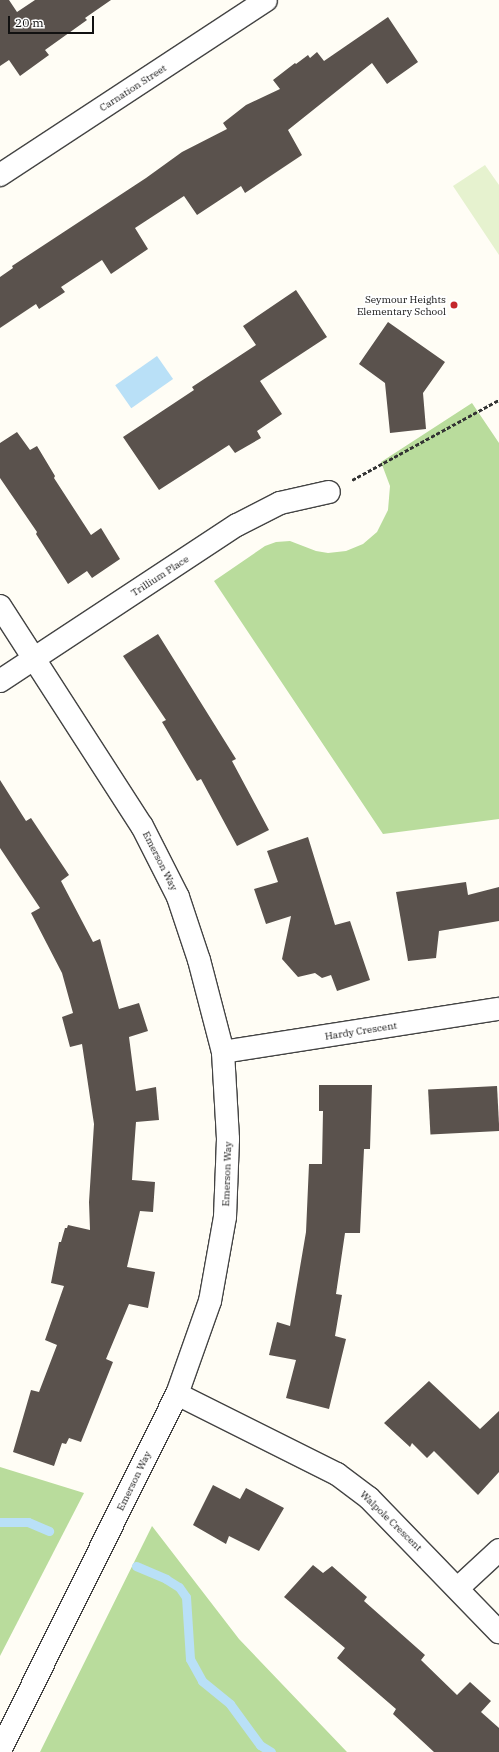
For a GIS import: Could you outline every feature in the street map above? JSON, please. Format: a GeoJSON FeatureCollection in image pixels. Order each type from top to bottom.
{"type":"FeatureCollection","features":[{"type":"Feature","properties":{"kind":"street","name":"Carnation Street"},"geometry":{"type":"LineString","coordinates":[[0,175],[266,0]]}},
{"type":"Feature","properties":{"kind":"street","name":"Trillium Place"},"geometry":{"type":"LineString","coordinates":[[0,681],[237,525],[280,503],[330,492]]}},
{"type":"Feature","properties":{"kind":"street","name":"Emerson Way"},"geometry":{"type":"LineString","coordinates":[[0,606],[142,826],[178,897],[199,960],[223,1052],[228,1139],[225,1216],[210,1301],[177,1394],[0,1751]]}},
{"type":"Feature","properties":{"kind":"street","name":"Hardy Crescent"},"geometry":{"type":"LineString","coordinates":[[223,1052],[499,1009]]}},
{"type":"Feature","properties":{"kind":"street","name":"Walpole Crescent"},"geometry":{"type":"LineString","coordinates":[[177,1394],[337,1474],[369,1498],[458,1588],[499,1632]]}},
{"type":"Feature","properties":{"kind":"street"},"geometry":{"type":"LineString","coordinates":[[458,1588],[499,1550]]}},
{"type":"Feature","properties":{"kind":"path"},"geometry":{"type":"LineString","coordinates":[[330,492],[499,400]]}},
{"type":"Feature","properties":{"kind":"green space"},"geometry":{"type":"Polygon","coordinates":[[[485,165],[499,185],[499,255],[453,186],[485,165]]]}},
{"type":"Feature","properties":{"kind":"green space"},"geometry":{"type":"Polygon","coordinates":[[[472,403],[499,443],[499,819],[383,834],[214,581],[265,546],[276,542],[290,541],[316,551],[328,553],[346,551],[363,544],[377,532],[388,510],[390,486],[381,462],[472,403]]]}},
{"type":"Feature","properties":{"kind":"green space"},"geometry":{"type":"Polygon","coordinates":[[[0,1467],[84,1493],[0,1656],[0,1467]]]}},
{"type":"Feature","properties":{"kind":"green space"},"geometry":{"type":"Polygon","coordinates":[[[152,1526],[239,1639],[347,1752],[40,1752],[152,1526]]]}},
{"type":"Feature","properties":{"kind":"water"},"geometry":{"type":"Polygon","coordinates":[[[157,356],[173,379],[131,408],[115,385],[157,356]]]}},
{"type":"Feature","properties":{"kind":"building"},"geometry":{"type":"Polygon","coordinates":[[[0,0],[9,0],[17,12],[35,0],[111,0],[85,18],[87,20],[45,50],[49,55],[20,76],[9,60],[0,66],[0,0]]]}},
{"type":"Feature","properties":{"kind":"building"},"geometry":{"type":"Polygon","coordinates":[[[388,17],[418,62],[387,84],[372,63],[288,130],[302,155],[245,193],[241,186],[197,215],[184,196],[135,228],[148,249],[111,274],[102,260],[61,287],[65,292],[39,309],[36,304],[0,328],[0,277],[13,268],[12,266],[146,178],[182,152],[227,129],[223,123],[246,105],[280,89],[273,80],[295,63],[296,64],[308,55],[310,58],[317,52],[324,61],[388,17]]]}},
{"type":"Feature","properties":{"kind":"building"},"geometry":{"type":"Polygon","coordinates":[[[296,290],[327,337],[260,381],[282,414],[257,431],[261,438],[235,453],[229,445],[159,490],[123,437],[194,390],[192,387],[256,345],[243,326],[296,290]]]}},
{"type":"Feature","properties":{"kind":"building"},"geometry":{"type":"Polygon","coordinates":[[[388,322],[445,362],[423,393],[426,429],[390,433],[385,383],[359,364],[388,322]]]}},
{"type":"Feature","properties":{"kind":"building"},"geometry":{"type":"Polygon","coordinates":[[[17,432],[30,450],[37,446],[55,476],[54,478],[91,535],[101,528],[120,559],[92,578],[87,571],[68,584],[36,534],[37,532],[0,478],[0,443],[17,432]]]}},
{"type":"Feature","properties":{"kind":"building"},"geometry":{"type":"Polygon","coordinates":[[[158,634],[236,759],[232,761],[269,830],[237,846],[201,779],[197,781],[162,722],[166,720],[123,656],[158,634]]]}},
{"type":"Feature","properties":{"kind":"building"},"geometry":{"type":"Polygon","coordinates":[[[0,780],[26,821],[31,818],[69,875],[61,881],[93,942],[100,939],[119,1009],[139,1003],[148,1031],[129,1037],[136,1091],[156,1087],[159,1120],[136,1122],[132,1180],[155,1182],[153,1212],[140,1211],[127,1267],[155,1272],[148,1308],[129,1304],[106,1359],[113,1362],[81,1442],[69,1438],[66,1444],[62,1443],[54,1466],[13,1452],[31,1390],[39,1392],[57,1345],[45,1340],[64,1286],[51,1283],[59,1242],[61,1242],[65,1228],[67,1228],[68,1225],[90,1230],[89,1202],[94,1124],[82,1044],[70,1047],[62,1017],[73,1013],[62,973],[31,913],[40,908],[0,848],[0,780]]]}},
{"type":"Feature","properties":{"kind":"building"},"geometry":{"type":"Polygon","coordinates":[[[308,837],[335,925],[350,921],[370,980],[337,991],[331,975],[322,978],[315,973],[298,977],[282,959],[291,916],[266,924],[254,889],[278,882],[267,851],[308,837]]]}},
{"type":"Feature","properties":{"kind":"building"},"geometry":{"type":"Polygon","coordinates":[[[466,882],[468,895],[499,887],[499,921],[439,931],[436,958],[408,961],[396,892],[466,882]]]}},
{"type":"Feature","properties":{"kind":"building"},"geometry":{"type":"Polygon","coordinates":[[[319,1085],[372,1085],[370,1149],[364,1149],[360,1233],[345,1233],[336,1294],[342,1295],[335,1336],[346,1339],[329,1409],[286,1398],[296,1360],[269,1355],[277,1322],[290,1326],[306,1232],[309,1164],[322,1164],[323,1111],[319,1111],[319,1085]]]}},
{"type":"Feature","properties":{"kind":"building"},"geometry":{"type":"Polygon","coordinates":[[[497,1086],[499,1131],[430,1135],[428,1090],[497,1086]]]}},
{"type":"Feature","properties":{"kind":"building"},"geometry":{"type":"Polygon","coordinates":[[[429,1381],[480,1429],[499,1411],[499,1472],[478,1495],[434,1451],[427,1458],[412,1443],[410,1447],[384,1423],[429,1381]]]}},
{"type":"Feature","properties":{"kind":"building"},"geometry":{"type":"Polygon","coordinates":[[[213,1485],[240,1499],[246,1488],[284,1508],[259,1551],[229,1536],[226,1544],[193,1525],[213,1485]]]}},
{"type":"Feature","properties":{"kind":"building"},"geometry":{"type":"Polygon","coordinates":[[[313,1565],[323,1573],[332,1566],[367,1597],[364,1601],[425,1655],[421,1660],[457,1695],[470,1682],[491,1701],[481,1712],[499,1728],[499,1752],[434,1752],[393,1714],[396,1709],[337,1658],[345,1648],[284,1597],[313,1565]]]}},
{"type":"Feature","properties":{"kind":"waterway"},"geometry":{"type":"LineString","coordinates":[[0,1522],[28,1522],[49,1531]]}},
{"type":"Feature","properties":{"kind":"waterway"},"geometry":{"type":"LineString","coordinates":[[136,1566],[166,1579],[179,1587],[186,1597],[190,1659],[202,1681],[230,1704],[260,1745],[271,1752]]}},
{"type":"Feature","properties":{"kind":"place","name":"Seymour Heights Elementary School"},"geometry":{"type":"Point","coordinates":[454,305]}}]}
